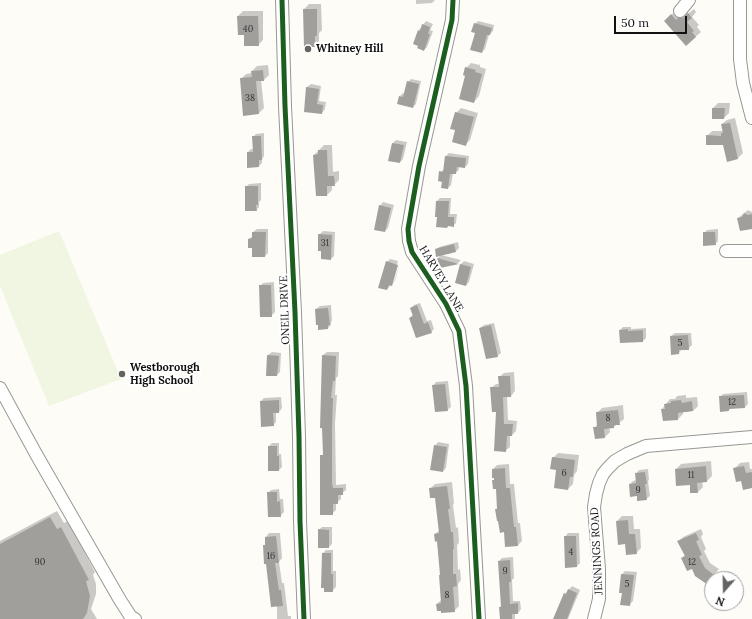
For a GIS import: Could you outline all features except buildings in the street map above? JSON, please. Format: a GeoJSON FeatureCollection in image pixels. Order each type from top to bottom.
{"type":"FeatureCollection","features":[{"type":"Feature","properties":{"kind":"street","name":"ONEIL DRIVE"},"geometry":{"type":"LineString","coordinates":[[282,0],[285,106],[296,320],[300,521],[304,619]]}},
{"type":"Feature","properties":{"kind":"street","name":"HARVEY LANE"},"geometry":{"type":"LineString","coordinates":[[453,0],[452,20],[419,166],[408,229],[412,252],[446,304],[460,331],[466,386],[479,619]]}},
{"type":"Feature","properties":{"kind":"street"},"geometry":{"type":"LineString","coordinates":[[680,11],[689,0]]}},
{"type":"Feature","properties":{"kind":"street"},"geometry":{"type":"LineString","coordinates":[[740,0],[740,59],[743,83],[752,118]]}},
{"type":"Feature","properties":{"kind":"street"},"geometry":{"type":"LineString","coordinates":[[726,251],[752,251]]}},
{"type":"Feature","properties":{"kind":"street"},"geometry":{"type":"LineString","coordinates":[[0,388],[120,600],[131,617],[135,619]]}},
{"type":"Feature","properties":{"kind":"street","name":"JENNINGS ROAD"},"geometry":{"type":"LineString","coordinates":[[594,619],[598,607],[599,569],[594,507],[599,483],[603,474],[608,468],[615,461],[627,454],[646,446],[752,437]]}},
{"type":"Feature","properties":{"kind":"green space"},"geometry":{"type":"Polygon","coordinates":[[[59,231],[121,379],[49,406],[0,286],[0,255],[59,231]]]}},
{"type":"Feature","properties":{"kind":"cycle path"},"geometry":{"type":"LineString","coordinates":[[282,0],[285,106],[295,312],[304,619]]}},
{"type":"Feature","properties":{"kind":"cycle path"},"geometry":{"type":"LineString","coordinates":[[453,0],[452,20],[419,166],[408,229],[412,252],[446,304],[459,331],[466,386],[479,619]]}},
{"type":"Feature","properties":{"kind":"place","name":"Whitney Hill"},"geometry":{"type":"Point","coordinates":[308,49]}},
{"type":"Feature","properties":{"kind":"place","name":"Westborough High School"},"geometry":{"type":"Point","coordinates":[122,374]}}]}
